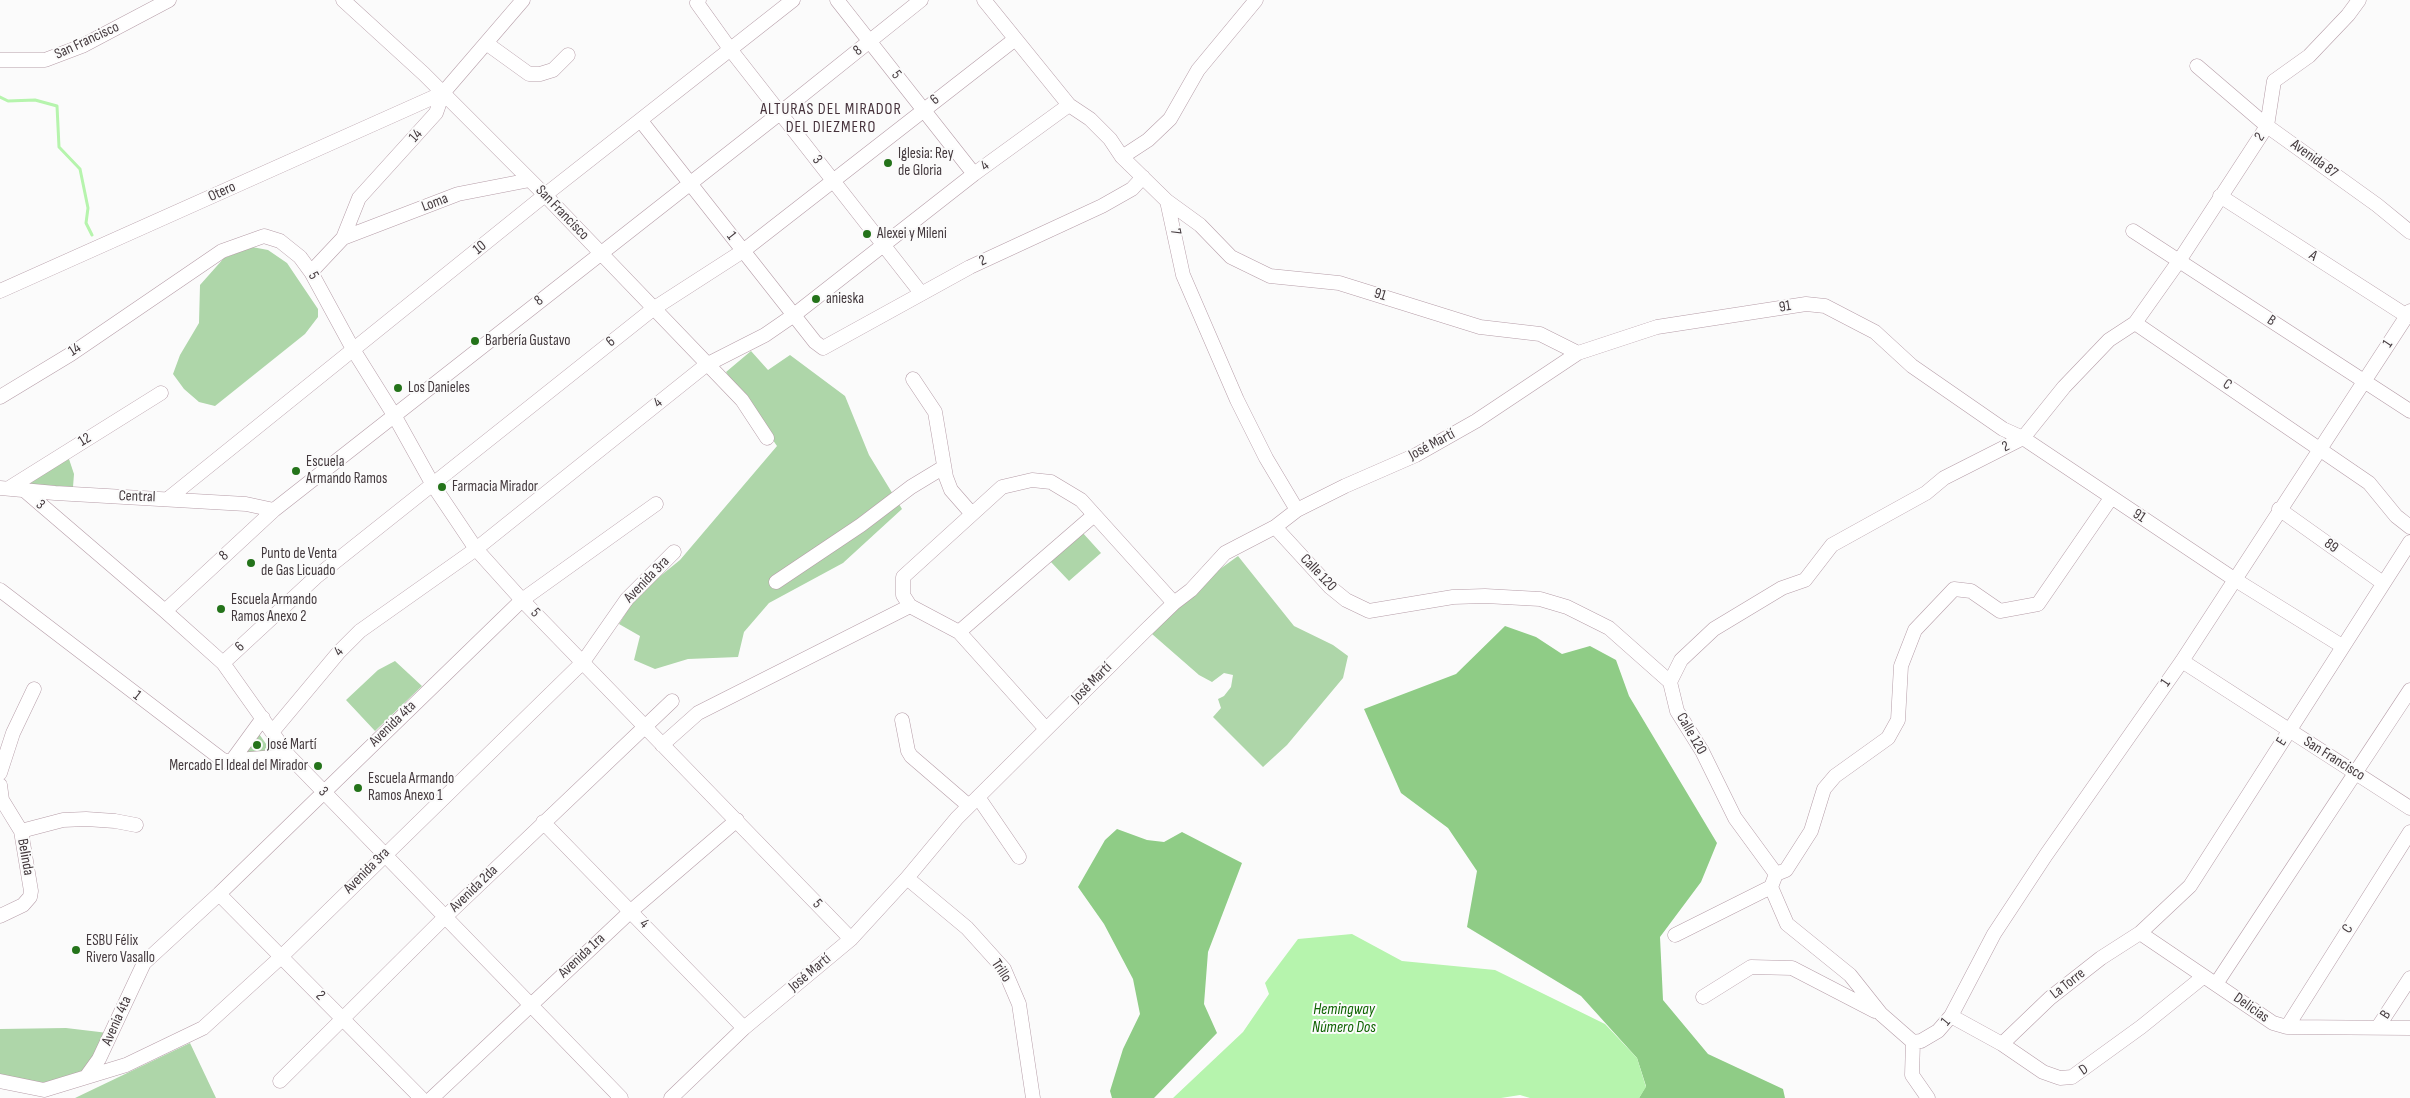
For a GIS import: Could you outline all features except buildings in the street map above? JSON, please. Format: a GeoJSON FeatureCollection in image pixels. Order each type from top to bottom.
{"type":"FeatureCollection","features":[{"type":"Feature","properties":{"kind":"street","name":"San Francisco"},"geometry":{"type":"LineString","coordinates":[[0,60],[45,60],[82,46],[169,0]]}},
{"type":"Feature","properties":{"kind":"street","name":"San Francisco"},"geometry":{"type":"LineString","coordinates":[[343,0],[443,93],[601,252],[706,365],[742,400],[768,438]]}},
{"type":"Feature","properties":{"kind":"street","name":"14"},"geometry":{"type":"LineString","coordinates":[[311,272],[343,238],[359,198],[436,113],[443,93],[522,0]]}},
{"type":"Feature","properties":{"kind":"street","name":"10"},"geometry":{"type":"LineString","coordinates":[[169,498],[354,351],[545,195],[793,0]]}},
{"type":"Feature","properties":{"kind":"street","name":"5"},"geometry":{"type":"LineString","coordinates":[[837,0],[974,174]]}},
{"type":"Feature","properties":{"kind":"street","name":"8"},"geometry":{"type":"LineString","coordinates":[[165,611],[274,510],[921,0]]}},
{"type":"Feature","properties":{"kind":"street"},"geometry":{"type":"LineString","coordinates":[[984,0],[1014,40],[1069,105],[1090,119],[1122,157],[1167,201]]}},
{"type":"Feature","properties":{"kind":"street"},"geometry":{"type":"LineString","coordinates":[[1122,157],[1148,140],[1170,119],[1198,70],[1256,0]]}},
{"type":"Feature","properties":{"kind":"street"},"geometry":{"type":"LineString","coordinates":[[2267,126],[2274,81],[2309,56],[2348,15],[2359,0]]}},
{"type":"Feature","properties":{"kind":"street","name":"3"},"geometry":{"type":"LineString","coordinates":[[698,1],[730,49],[921,293]]}},
{"type":"Feature","properties":{"kind":"street","name":"6"},"geometry":{"type":"LineString","coordinates":[[223,663],[316,576],[653,309],[743,251],[1014,40]]}},
{"type":"Feature","properties":{"kind":"street"},"geometry":{"type":"LineString","coordinates":[[486,43],[529,74],[540,74],[553,70],[568,55]]}},
{"type":"Feature","properties":{"kind":"street","name":"Avenida 87"},"geometry":{"type":"LineString","coordinates":[[2197,66],[2267,126],[2377,205],[2410,232]]}},
{"type":"Feature","properties":{"kind":"street","name":"Otero"},"geometry":{"type":"LineString","coordinates":[[0,291],[443,93]]}},
{"type":"Feature","properties":{"kind":"street","name":"4"},"geometry":{"type":"LineString","coordinates":[[273,731],[339,652],[360,631],[476,549],[706,365],[764,335],[794,315],[974,174],[1069,105]]}},
{"type":"Feature","properties":{"kind":"street","name":"1"},"geometry":{"type":"LineString","coordinates":[[641,121],[815,342],[823,348]]}},
{"type":"Feature","properties":{"kind":"street","name":"2"},"geometry":{"type":"LineString","coordinates":[[1670,682],[1681,660],[1714,629],[1782,588],[1805,580],[1832,545],[1926,493],[1944,478],[2023,438],[2064,387],[2109,340],[2135,323],[2179,262],[2267,126]]}},
{"type":"Feature","properties":{"kind":"street","name":"2"},"geometry":{"type":"LineString","coordinates":[[823,348],[970,267],[1102,206],[1132,189],[1143,177]]}},
{"type":"Feature","properties":{"kind":"street","name":"Loma"},"geometry":{"type":"LineString","coordinates":[[343,238],[458,194],[530,180]]}},
{"type":"Feature","properties":{"kind":"street","name":"A"},"geometry":{"type":"LineString","coordinates":[[2220,196],[2408,314]]}},
{"type":"Feature","properties":{"kind":"street","name":"91"},"geometry":{"type":"LineString","coordinates":[[1167,201],[1200,225],[1231,257],[1270,276],[1339,283],[1480,327],[1540,334],[1578,353],[1657,327],[1806,304],[1824,306],[1875,332],[1912,366],[2003,430],[2023,438],[2111,498],[2342,646]]}},
{"type":"Feature","properties":{"kind":"street","name":"7"},"geometry":{"type":"LineString","coordinates":[[1167,201],[1183,276],[1237,400],[1266,458],[1297,510]]}},
{"type":"Feature","properties":{"kind":"street","name":"B"},"geometry":{"type":"LineString","coordinates":[[2133,231],[2410,411]]}},
{"type":"Feature","properties":{"kind":"street","name":"14"},"geometry":{"type":"LineString","coordinates":[[0,397],[71,354],[222,252],[264,236],[280,240]]}},
{"type":"Feature","properties":{"kind":"street","name":"5"},"geometry":{"type":"LineString","coordinates":[[280,240],[300,258],[311,272],[354,351],[394,415],[433,485],[476,549],[522,600],[644,727],[737,820],[851,939]]}},
{"type":"Feature","properties":{"kind":"street","name":"1"},"geometry":{"type":"LineString","coordinates":[[1913,1042],[1921,1041],[1938,1031],[1951,1016],[1994,934],[2182,661],[2279,508],[2408,314]]}},
{"type":"Feature","properties":{"kind":"street","name":"C"},"geometry":{"type":"LineString","coordinates":[[2135,323],[2320,448],[2369,484],[2396,516],[2410,527]]}},
{"type":"Feature","properties":{"kind":"street","name":"José Martí"},"geometry":{"type":"LineString","coordinates":[[671,1098],[744,1028],[851,939],[973,802],[1174,603],[1191,590],[1225,553],[1275,527],[1297,510],[1416,454],[1476,421],[1578,353]]}},
{"type":"Feature","properties":{"kind":"street"},"geometry":{"type":"LineString","coordinates":[[913,378],[935,412],[944,467],[951,490],[972,514]]}},
{"type":"Feature","properties":{"kind":"street","name":"12"},"geometry":{"type":"LineString","coordinates":[[4,488],[161,393]]}},
{"type":"Feature","properties":{"kind":"street"},"geometry":{"type":"LineString","coordinates":[[776,582],[861,525],[911,487],[944,467]]}},
{"type":"Feature","properties":{"kind":"street"},"geometry":{"type":"LineString","coordinates":[[1046,729],[959,632],[910,606],[903,595],[903,577],[1002,487],[1032,480],[1051,482],[1081,500],[1093,516],[1174,603]]}},
{"type":"Feature","properties":{"kind":"street","name":"Central"},"geometry":{"type":"LineString","coordinates":[[4,488],[246,504],[274,510]]}},
{"type":"Feature","properties":{"kind":"street","name":"3"},"geometry":{"type":"LineString","coordinates":[[24,490],[223,663],[289,756],[383,855],[621,1098]]}},
{"type":"Feature","properties":{"kind":"street"},"geometry":{"type":"LineString","coordinates":[[1675,935],[1773,881],[1786,870],[1812,831],[1824,789],[1836,776],[1888,738],[1898,720],[1901,666],[1915,630],[1954,590],[1971,591],[2000,611],[2038,604],[2111,498]]}},
{"type":"Feature","properties":{"kind":"street","name":"Avenida 4ta"},"geometry":{"type":"LineString","coordinates":[[144,962],[219,894],[522,600],[656,504]]}},
{"type":"Feature","properties":{"kind":"street","name":"89"},"geometry":{"type":"LineString","coordinates":[[2279,508],[2383,583]]}},
{"type":"Feature","properties":{"kind":"street"},"geometry":{"type":"LineString","coordinates":[[959,632],[1093,516]]}},
{"type":"Feature","properties":{"kind":"street","name":"Calle 120"},"geometry":{"type":"LineString","coordinates":[[1275,527],[1330,587],[1346,600],[1368,611],[1453,598],[1485,596],[1540,599],[1567,607],[1609,628],[1670,682],[1677,711],[1702,751],[1735,818],[1773,881],[1787,924],[1850,975],[1881,1014],[1913,1042]]}},
{"type":"Feature","properties":{"kind":"street","name":"E"},"geometry":{"type":"LineString","coordinates":[[2140,932],[2190,886],[2410,542]]}},
{"type":"Feature","properties":{"kind":"street","name":"Avenida 3ra"},"geometry":{"type":"LineString","coordinates":[[1,1081],[44,1090],[126,1065],[203,1028],[281,957],[383,855],[583,662],[627,599],[674,552]]}},
{"type":"Feature","properties":{"kind":"street","name":"1"},"geometry":{"type":"LineString","coordinates":[[0,590],[216,756],[231,762]]}},
{"type":"Feature","properties":{"kind":"street"},"geometry":{"type":"LineString","coordinates":[[662,745],[698,713],[910,606]]}},
{"type":"Feature","properties":{"kind":"street","name":"San Francisco"},"geometry":{"type":"LineString","coordinates":[[2182,661],[2410,808]]}},
{"type":"Feature","properties":{"kind":"street"},"geometry":{"type":"LineString","coordinates":[[0,773],[13,733],[34,690]]}},
{"type":"Feature","properties":{"kind":"street"},"geometry":{"type":"LineString","coordinates":[[2216,984],[2410,690]]}},
{"type":"Feature","properties":{"kind":"street","name":"Avenida 2da"},"geometry":{"type":"LineString","coordinates":[[280,1081],[543,822],[672,701]]}},
{"type":"Feature","properties":{"kind":"street"},"geometry":{"type":"LineString","coordinates":[[231,762],[263,718]]}},
{"type":"Feature","properties":{"kind":"street"},"geometry":{"type":"LineString","coordinates":[[902,720],[908,751],[911,756],[973,802],[1019,857]]}},
{"type":"Feature","properties":{"kind":"street"},"geometry":{"type":"LineString","coordinates":[[231,762],[289,756]]}},
{"type":"Feature","properties":{"kind":"street","name":"Belinda"},"geometry":{"type":"LineString","coordinates":[[0,785],[2,800],[21,831],[31,891],[30,897],[23,905],[0,916]]}},
{"type":"Feature","properties":{"kind":"street"},"geometry":{"type":"LineString","coordinates":[[21,831],[63,820],[115,820],[136,825]]}},
{"type":"Feature","properties":{"kind":"street","name":"Avenida 1ra"},"geometry":{"type":"LineString","coordinates":[[432,1098],[631,911],[737,820]]}},
{"type":"Feature","properties":{"kind":"street","name":"4"},"geometry":{"type":"LineString","coordinates":[[543,822],[744,1028]]}},
{"type":"Feature","properties":{"kind":"street","name":"C"},"geometry":{"type":"LineString","coordinates":[[2287,1027],[2410,832]]}},
{"type":"Feature","properties":{"kind":"street","name":"Trillo"},"geometry":{"type":"LineString","coordinates":[[907,878],[967,928],[1004,970],[1020,1004],[1032,1098]]}},
{"type":"Feature","properties":{"kind":"street","name":"2"},"geometry":{"type":"LineString","coordinates":[[219,894],[421,1098]]}},
{"type":"Feature","properties":{"kind":"street","name":"Delicias"},"geometry":{"type":"LineString","coordinates":[[2140,932],[2203,977],[2273,1023],[2287,1027],[2410,1028]]}},
{"type":"Feature","properties":{"kind":"street","name":"La Torre"},"geometry":{"type":"LineString","coordinates":[[2002,1044],[2050,998],[2101,958],[2140,932]]}},
{"type":"Feature","properties":{"kind":"street","name":"Avenia 4ta"},"geometry":{"type":"LineString","coordinates":[[86,1077],[99,1059],[144,962]]}},
{"type":"Feature","properties":{"kind":"street"},"geometry":{"type":"LineString","coordinates":[[1703,997],[1751,967],[1792,968],[1881,1014]]}},
{"type":"Feature","properties":{"kind":"street","name":"D"},"geometry":{"type":"LineString","coordinates":[[1951,1016],[2002,1044],[2043,1072],[2060,1078],[2072,1077],[2142,1027],[2203,977]]}},
{"type":"Feature","properties":{"kind":"street","name":"B"},"geometry":{"type":"LineString","coordinates":[[2378,1027],[2410,978]]}},
{"type":"Feature","properties":{"kind":"street"},"geometry":{"type":"LineString","coordinates":[[1913,1042],[1912,1075],[1928,1098]]}},
{"type":"Feature","properties":{"kind":"shaded area"},"geometry":{"type":"Polygon","coordinates":[[[252,247],[268,250],[287,263],[318,309],[318,317],[305,334],[215,406],[199,402],[184,389],[173,374],[180,355],[199,323],[200,285],[224,258],[252,247]]]}},
{"type":"Feature","properties":{"kind":"shaded area"},"geometry":{"type":"Polygon","coordinates":[[[751,351],[768,370],[790,355],[845,396],[869,455],[902,509],[843,563],[769,603],[744,632],[738,657],[688,659],[655,669],[634,660],[640,636],[619,624],[637,595],[680,560],[777,446],[726,372],[751,351]]]}},
{"type":"Feature","properties":{"kind":"shaded area"},"geometry":{"type":"Polygon","coordinates":[[[68,456],[74,474],[73,487],[31,487],[29,479],[68,456]]]}},
{"type":"Feature","properties":{"kind":"shaded area"},"geometry":{"type":"Polygon","coordinates":[[[1082,532],[1101,553],[1069,581],[1050,561],[1082,532]]]}},
{"type":"Feature","properties":{"kind":"shaded area"},"geometry":{"type":"Polygon","coordinates":[[[1238,556],[1294,626],[1333,645],[1348,656],[1343,678],[1287,745],[1263,767],[1213,717],[1221,708],[1218,699],[1224,696],[1231,687],[1233,675],[1224,673],[1212,682],[1199,675],[1152,634],[1153,630],[1191,590],[1238,556]]]}},
{"type":"Feature","properties":{"kind":"shaded area"},"geometry":{"type":"Polygon","coordinates":[[[1505,626],[1536,637],[1562,654],[1590,646],[1616,660],[1629,696],[1717,843],[1701,882],[1660,937],[1663,1000],[1708,1054],[1783,1089],[1785,1098],[1639,1098],[1646,1086],[1637,1058],[1581,996],[1467,927],[1477,871],[1448,828],[1401,793],[1364,709],[1456,674],[1505,626]]]}},
{"type":"Feature","properties":{"kind":"shaded area"},"geometry":{"type":"Polygon","coordinates":[[[395,661],[422,686],[375,731],[346,700],[378,670],[395,661]]]}},
{"type":"Feature","properties":{"kind":"shaded area"},"geometry":{"type":"Polygon","coordinates":[[[257,731],[271,751],[241,755],[257,731]]]}},
{"type":"Feature","properties":{"kind":"shaded area"},"geometry":{"type":"Polygon","coordinates":[[[1117,829],[1147,840],[1164,842],[1182,832],[1242,863],[1208,952],[1204,1004],[1217,1033],[1154,1098],[1112,1098],[1110,1091],[1123,1049],[1140,1014],[1133,979],[1104,924],[1078,887],[1105,840],[1117,829]]]}},
{"type":"Feature","properties":{"kind":"shaded area"},"geometry":{"type":"Polygon","coordinates":[[[66,1028],[108,1033],[91,1068],[44,1087],[0,1078],[0,1029],[66,1028]]]}},
{"type":"Feature","properties":{"kind":"shaded area"},"geometry":{"type":"Polygon","coordinates":[[[190,1043],[216,1098],[75,1098],[190,1043]]]}},
{"type":"Feature","properties":{"kind":"water","name":"Hemingway Número Dos"},"geometry":{"type":"Polygon","coordinates":[[[1352,934],[1402,961],[1495,970],[1605,1024],[1637,1058],[1646,1087],[1639,1098],[1530,1098],[1520,1095],[1501,1098],[1173,1098],[1243,1032],[1269,994],[1265,983],[1298,939],[1352,934]]]}},
{"type":"Feature","properties":{"kind":"waterway"},"geometry":{"type":"LineString","coordinates":[[0,97],[8,101],[35,100],[57,106],[59,147],[80,169],[88,208],[86,223],[92,235]]}},
{"type":"Feature","properties":{"kind":"place","name":"Iglesia: Rey de Gloria"},"geometry":{"type":"Point","coordinates":[888,163]}},
{"type":"Feature","properties":{"kind":"place","name":"Alexei y Mileni"},"geometry":{"type":"Point","coordinates":[867,234]}},
{"type":"Feature","properties":{"kind":"place","name":"anieska"},"geometry":{"type":"Point","coordinates":[816,299]}},
{"type":"Feature","properties":{"kind":"place","name":"Barbería Gustavo"},"geometry":{"type":"Point","coordinates":[475,341]}},
{"type":"Feature","properties":{"kind":"place","name":"Los Danieles"},"geometry":{"type":"Point","coordinates":[398,388]}},
{"type":"Feature","properties":{"kind":"place","name":"Escuela Armando Ramos"},"geometry":{"type":"Point","coordinates":[296,471]}},
{"type":"Feature","properties":{"kind":"place","name":"Farmacia Mirador"},"geometry":{"type":"Point","coordinates":[442,487]}},
{"type":"Feature","properties":{"kind":"place","name":"Punto de Venta de Gas Licuado"},"geometry":{"type":"Point","coordinates":[251,563]}},
{"type":"Feature","properties":{"kind":"place","name":"Escuela Armando Ramos Anexo 2"},"geometry":{"type":"Point","coordinates":[221,609]}},
{"type":"Feature","properties":{"kind":"place","name":"José Martí"},"geometry":{"type":"Point","coordinates":[257,745]}},
{"type":"Feature","properties":{"kind":"place","name":"Mercado El Ideal del Mirador"},"geometry":{"type":"Point","coordinates":[318,766]}},
{"type":"Feature","properties":{"kind":"place","name":"Escuela Armando Ramos Anexo 1"},"geometry":{"type":"Point","coordinates":[358,788]}},
{"type":"Feature","properties":{"kind":"place","name":"ESBU Félix Rivero Vasallo"},"geometry":{"type":"Point","coordinates":[76,950]}},
{"type":"Feature","properties":{"kind":"district","name":"ALTURAS DEL MIRADOR DEL DIEZMERO"},"geometry":{"type":"Point","coordinates":[831,119]}}]}
